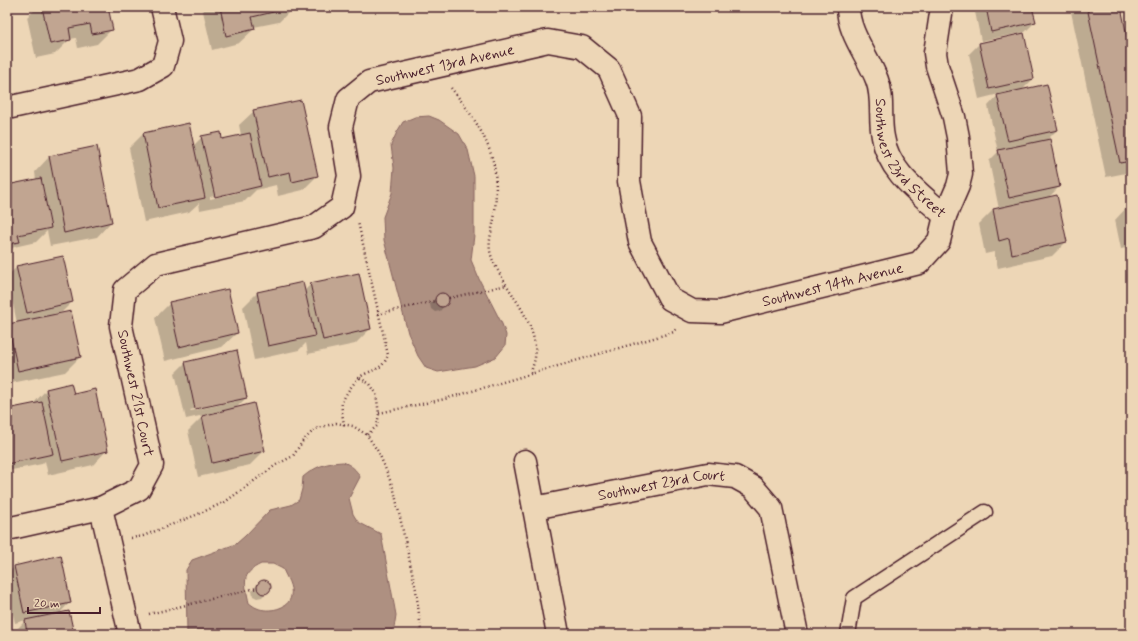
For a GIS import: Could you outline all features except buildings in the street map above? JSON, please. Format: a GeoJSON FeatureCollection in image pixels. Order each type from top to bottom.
{"type":"FeatureCollection","features":[{"type":"Feature","properties":{"kind":"street"},"geometry":{"type":"LineString","coordinates":[[7,108],[140,79],[163,66],[170,41],[162,7]]}},
{"type":"Feature","properties":{"kind":"street","name":"Southwest 23rd Street"},"geometry":{"type":"LineString","coordinates":[[848,7],[851,25],[881,91],[882,136],[886,152],[902,177],[945,216],[958,186],[961,174],[958,137],[954,117],[937,66],[935,53],[942,7]]}},
{"type":"Feature","properties":{"kind":"street","name":"Southwest 13rd Avenue"},"geometry":{"type":"LineString","coordinates":[[342,207],[349,176],[341,127],[348,99],[369,82],[548,41],[582,47],[609,69],[630,116],[629,181],[640,242],[670,299],[692,311]]}},
{"type":"Feature","properties":{"kind":"street","name":"Southwest 21st Court"},"geometry":{"type":"LineString","coordinates":[[101,508],[139,489],[152,465],[121,326],[125,290],[156,264],[314,228],[342,207]]}},
{"type":"Feature","properties":{"kind":"street","name":"Southwest 14th Avenue"},"geometry":{"type":"LineString","coordinates":[[692,311],[720,312],[919,263],[939,241],[945,216]]}},
{"type":"Feature","properties":{"kind":"street"},"geometry":{"type":"LineString","coordinates":[[525,461],[558,634]]}},
{"type":"Feature","properties":{"kind":"street","name":"Southwest 23rd Court"},"geometry":{"type":"LineString","coordinates":[[534,508],[708,474],[735,477],[753,487],[771,508],[797,634]]}},
{"type":"Feature","properties":{"kind":"street"},"geometry":{"type":"LineString","coordinates":[[7,529],[101,508],[130,634]]}},
{"type":"Feature","properties":{"kind":"lane"},"geometry":{"type":"LineString","coordinates":[[848,634],[854,598],[985,512]]}},
{"type":"Feature","properties":{"kind":"path"},"geometry":{"type":"LineString","coordinates":[[443,65],[449,86],[467,108],[486,143],[493,161],[496,187],[495,213],[490,250],[496,268],[529,323],[534,340],[535,358],[531,373]]}},
{"type":"Feature","properties":{"kind":"path"},"geometry":{"type":"LineString","coordinates":[[342,207],[357,217],[388,355],[385,363],[377,370],[363,374],[350,387],[342,404],[344,425]]}},
{"type":"Feature","properties":{"kind":"path"},"geometry":{"type":"LineString","coordinates":[[449,298],[507,285]]}},
{"type":"Feature","properties":{"kind":"path"},"geometry":{"type":"LineString","coordinates":[[378,314],[435,301]]}},
{"type":"Feature","properties":{"kind":"path"},"geometry":{"type":"LineString","coordinates":[[379,413],[445,398],[674,332],[692,311]]}},
{"type":"Feature","properties":{"kind":"path"},"geometry":{"type":"LineString","coordinates":[[360,378],[370,384],[376,393],[379,413],[377,426],[367,435]]}},
{"type":"Feature","properties":{"kind":"path"},"geometry":{"type":"LineString","coordinates":[[109,542],[143,536],[225,502],[276,465],[293,456],[302,442],[316,429],[336,423],[353,426],[367,435],[379,453],[394,490],[416,590],[421,630],[420,634]]}},
{"type":"Feature","properties":{"kind":"path"},"geometry":{"type":"LineString","coordinates":[[156,613],[257,588]]}},
{"type":"Feature","properties":{"kind":"shaded area"},"geometry":{"type":"Polygon","coordinates":[[[429,116],[439,120],[459,134],[468,150],[474,176],[474,235],[471,260],[506,335],[505,346],[496,357],[475,366],[438,372],[426,368],[418,356],[408,333],[384,240],[383,217],[392,193],[394,168],[391,145],[403,122],[415,117],[429,116]]]}},
{"type":"Feature","properties":{"kind":"shaded area"},"geometry":{"type":"Polygon","coordinates":[[[343,462],[351,466],[360,477],[349,498],[353,514],[358,522],[381,534],[396,615],[394,628],[385,634],[187,634],[186,570],[192,560],[236,544],[270,510],[291,505],[299,500],[303,477],[312,470],[326,464],[343,462]],[[261,564],[247,575],[246,590],[249,603],[255,607],[267,610],[277,609],[286,604],[291,596],[290,585],[283,569],[273,564],[261,564]]]}}]}
